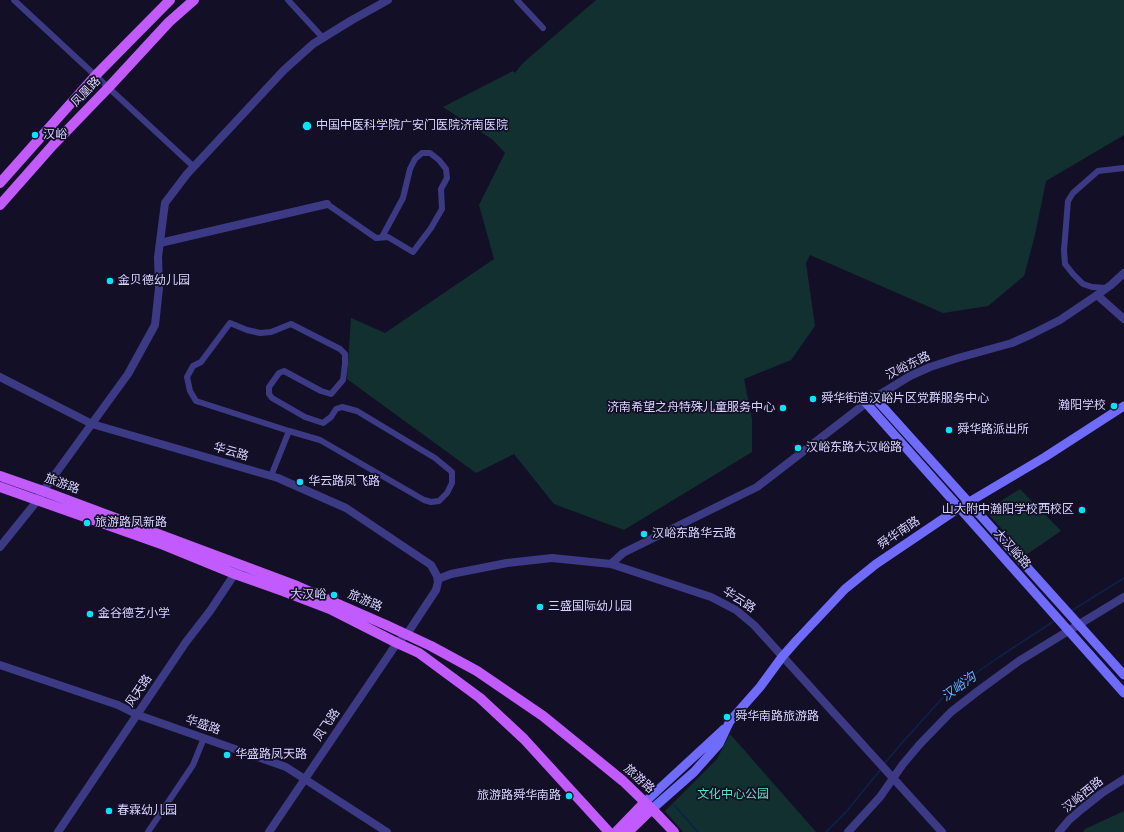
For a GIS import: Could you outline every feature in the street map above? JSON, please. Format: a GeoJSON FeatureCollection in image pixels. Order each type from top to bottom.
{"type":"FeatureCollection","features":[{"type":"Feature","properties":{"kind":"main road","name":"凤凰路"},"geometry":{"type":"LineString","coordinates":[[0,183],[96,75],[170,0]]}},
{"type":"Feature","properties":{"kind":"main road","name":"凤凰路"},"geometry":{"type":"LineString","coordinates":[[0,205],[53,145],[169,22],[194,0]]}},
{"type":"Feature","properties":{"kind":"main road","name":"大汉峪路"},"geometry":{"type":"LineString","coordinates":[[874,397],[1124,675]]}},
{"type":"Feature","properties":{"kind":"main road","name":"大汉峪路"},"geometry":{"type":"LineString","coordinates":[[866,403],[1124,693]]}},
{"type":"Feature","properties":{"kind":"main road","name":"舜华南路"},"geometry":{"type":"LineString","coordinates":[[616,832],[649,805],[694,772],[719,744],[726,727],[760,687],[782,657],[845,589],[876,564],[959,508],[1124,406]]}},
{"type":"Feature","properties":{"kind":"main road","name":"旅游路"},"geometry":{"type":"LineString","coordinates":[[0,476],[298,586],[407,634],[477,671],[536,712],[623,781],[649,805],[674,832]]}},
{"type":"Feature","properties":{"kind":"main road","name":"旅游路"},"geometry":{"type":"LineString","coordinates":[[0,487],[164,545],[235,574],[330,609],[419,653],[480,698],[524,738],[609,832]]}},
{"type":"Feature","properties":{"kind":"main road","name":"舜华南路"},"geometry":{"type":"LineString","coordinates":[[628,832],[649,805]]}},
{"type":"Feature","properties":{"kind":"street"},"geometry":{"type":"LineString","coordinates":[[14,0],[194,166]]}},
{"type":"Feature","properties":{"kind":"street"},"geometry":{"type":"LineString","coordinates":[[288,0],[323,38]]}},
{"type":"Feature","properties":{"kind":"street"},"geometry":{"type":"LineString","coordinates":[[0,547],[37,501],[128,374],[155,325],[159,288],[158,257],[165,203],[194,166],[284,70],[314,44],[352,20],[388,0]]}},
{"type":"Feature","properties":{"kind":"street"},"geometry":{"type":"LineString","coordinates":[[517,0],[543,28]]}},
{"type":"Feature","properties":{"kind":"street"},"geometry":{"type":"LineString","coordinates":[[160,243],[327,204],[376,238],[382,238],[388,237],[413,252],[442,209],[441,189],[447,178],[446,168],[440,160],[430,153],[422,153],[415,159],[410,169],[403,198],[382,238]]}},
{"type":"Feature","properties":{"kind":"street"},"geometry":{"type":"LineString","coordinates":[[1107,288],[1092,287],[1083,284],[1065,264],[1064,250],[1068,201],[1073,194],[1098,171],[1124,168]]}},
{"type":"Feature","properties":{"kind":"street","name":"汉峪东路"},"geometry":{"type":"LineString","coordinates":[[611,564],[623,552],[757,488],[874,397],[910,376],[930,367],[1012,342],[1032,334],[1060,320],[1107,288],[1124,273]]}},
{"type":"Feature","properties":{"kind":"street"},"geometry":{"type":"LineString","coordinates":[[1097,295],[1124,319]]}},
{"type":"Feature","properties":{"kind":"street"},"geometry":{"type":"LineString","coordinates":[[230,323],[247,330],[260,333],[271,332],[291,324],[340,349],[345,354],[343,380],[331,394],[321,391],[284,371],[279,373],[269,387],[269,394],[272,398],[305,417],[323,423],[331,417],[336,409],[342,407],[357,411],[434,458],[452,472],[452,483],[447,493],[439,501],[431,502],[424,500],[320,440],[289,431],[196,401],[190,391],[187,377],[193,366],[201,362],[230,323]]}},
{"type":"Feature","properties":{"kind":"street","name":"华云路"},"geometry":{"type":"LineString","coordinates":[[0,377],[92,424],[278,478],[346,508],[430,565],[438,579],[451,574],[507,563],[552,558],[611,564],[711,597],[736,610],[754,625],[942,832]]}},
{"type":"Feature","properties":{"kind":"street"},"geometry":{"type":"LineString","coordinates":[[271,476],[289,431]]}},
{"type":"Feature","properties":{"kind":"street","name":"风天路"},"geometry":{"type":"LineString","coordinates":[[58,832],[186,642],[210,611],[241,565]]}},
{"type":"Feature","properties":{"kind":"street"},"geometry":{"type":"LineString","coordinates":[[407,634],[436,590],[438,579]]}},
{"type":"Feature","properties":{"kind":"street"},"geometry":{"type":"LineString","coordinates":[[848,832],[880,797],[903,764],[920,744],[950,712],[1019,662],[1124,597]]}},
{"type":"Feature","properties":{"kind":"street","name":"凤飞路"},"geometry":{"type":"LineString","coordinates":[[269,832],[397,643],[407,634]]}},
{"type":"Feature","properties":{"kind":"street","name":"华盛路"},"geometry":{"type":"LineString","coordinates":[[0,665],[118,705],[138,715],[286,767],[386,832]]}},
{"type":"Feature","properties":{"kind":"street"},"geometry":{"type":"LineString","coordinates":[[148,832],[193,765],[204,738]]}},
{"type":"Feature","properties":{"kind":"street","name":"汉峪西路"},"geometry":{"type":"LineString","coordinates":[[1059,832],[1069,820],[1083,808],[1102,793],[1124,779]]}},
{"type":"Feature","properties":{"kind":"green space"},"geometry":{"type":"Polygon","coordinates":[[[596,0],[1124,0],[1124,135],[1046,181],[1035,235],[1024,276],[988,306],[943,313],[810,255],[806,263],[815,326],[791,360],[744,379],[752,419],[752,452],[624,530],[554,504],[514,454],[476,473],[347,379],[351,318],[385,333],[494,259],[479,205],[505,153],[493,140],[443,107],[513,71],[515,73],[523,63],[596,0]]]}},
{"type":"Feature","properties":{"kind":"green space"},"geometry":{"type":"Polygon","coordinates":[[[1020,489],[1061,531],[1026,555],[989,515],[988,509],[1020,489]]]}},
{"type":"Feature","properties":{"kind":"green space","name":"文化中心公园"},"geometry":{"type":"Polygon","coordinates":[[[730,734],[816,832],[683,832],[665,811],[717,759],[730,734]]]}},
{"type":"Feature","properties":{"kind":"green space"},"geometry":{"type":"Polygon","coordinates":[[[1124,811],[1124,832],[1083,832],[1085,829],[1124,811]]]}},
{"type":"Feature","properties":{"kind":"waterway","name":"汉峪沟"},"geometry":{"type":"LineString","coordinates":[[1071,611],[1124,578]]}},
{"type":"Feature","properties":{"kind":"waterway","name":"汉峪沟"},"geometry":{"type":"LineString","coordinates":[[884,764],[946,694],[1054,621]]}},
{"type":"Feature","properties":{"kind":"waterway","name":"汉峪沟"},"geometry":{"type":"LineString","coordinates":[[826,832],[846,812],[881,769]]}},
{"type":"Feature","properties":{"kind":"waterway","name":"汉峪沟"},"geometry":{"type":"LineString","coordinates":[[673,804],[698,832]]}},
{"type":"Feature","properties":{"kind":"place","name":"中国中医科学院广安门医院济南医院"},"geometry":{"type":"Point","coordinates":[307,126]}},
{"type":"Feature","properties":{"kind":"place","name":"汉峪"},"geometry":{"type":"Point","coordinates":[35,135]}},
{"type":"Feature","properties":{"kind":"place","name":"金贝德幼儿园"},"geometry":{"type":"Point","coordinates":[110,281]}},
{"type":"Feature","properties":{"kind":"place","name":"舜华街道汉峪片区党群服务中心"},"geometry":{"type":"Point","coordinates":[813,399]}},
{"type":"Feature","properties":{"kind":"place","name":"瀚阳学校"},"geometry":{"type":"Point","coordinates":[1114,406]}},
{"type":"Feature","properties":{"kind":"place","name":"济南希望之舟特殊儿童服务中心"},"geometry":{"type":"Point","coordinates":[783,408]}},
{"type":"Feature","properties":{"kind":"place","name":"舜华路派出所"},"geometry":{"type":"Point","coordinates":[949,430]}},
{"type":"Feature","properties":{"kind":"place","name":"汉峪东路大汉峪路"},"geometry":{"type":"Point","coordinates":[798,448]}},
{"type":"Feature","properties":{"kind":"place","name":"华云路凤飞路"},"geometry":{"type":"Point","coordinates":[300,482]}},
{"type":"Feature","properties":{"kind":"place","name":"山大附中瀚阳学校西校区"},"geometry":{"type":"Point","coordinates":[1082,510]}},
{"type":"Feature","properties":{"kind":"place","name":"旅游路凤新路"},"geometry":{"type":"Point","coordinates":[87,523]}},
{"type":"Feature","properties":{"kind":"place","name":"汉峪东路华云路"},"geometry":{"type":"Point","coordinates":[644,534]}},
{"type":"Feature","properties":{"kind":"place","name":"大汉峪"},"geometry":{"type":"Point","coordinates":[334,595]}},
{"type":"Feature","properties":{"kind":"place","name":"三盛国际幼儿园"},"geometry":{"type":"Point","coordinates":[540,607]}},
{"type":"Feature","properties":{"kind":"place","name":"金谷德艺小学"},"geometry":{"type":"Point","coordinates":[90,614]}},
{"type":"Feature","properties":{"kind":"place","name":"舜华南路旅游路"},"geometry":{"type":"Point","coordinates":[727,717]}},
{"type":"Feature","properties":{"kind":"place","name":"华盛路凤天路"},"geometry":{"type":"Point","coordinates":[227,755]}},
{"type":"Feature","properties":{"kind":"place","name":"旅游路舜华南路"},"geometry":{"type":"Point","coordinates":[569,796]}},
{"type":"Feature","properties":{"kind":"place","name":"春霖幼儿园"},"geometry":{"type":"Point","coordinates":[109,811]}}]}
